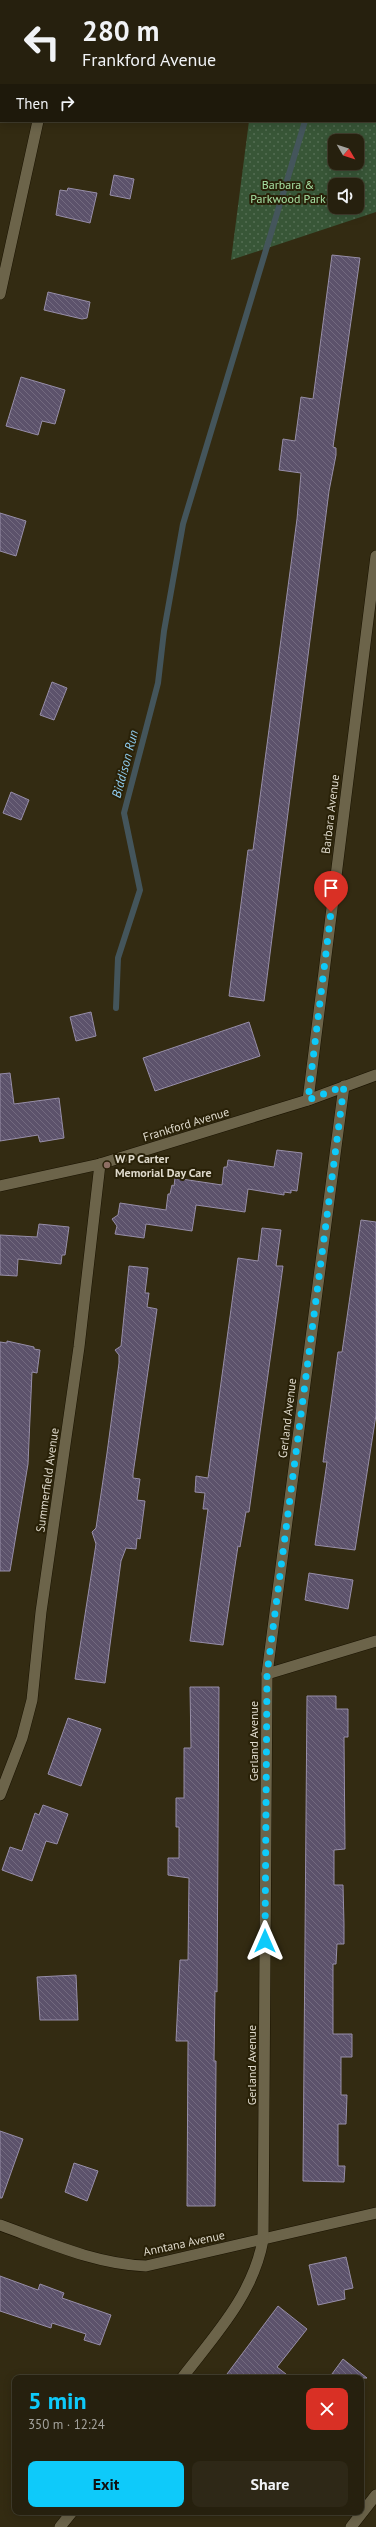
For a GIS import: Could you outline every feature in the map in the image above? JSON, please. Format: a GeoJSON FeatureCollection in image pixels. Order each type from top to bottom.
{"type":"FeatureCollection","features":[{"type":"Feature","properties":{"kind":"street"},"geometry":{"type":"LineString","coordinates":[[0,294],[38,122]]}},
{"type":"Feature","properties":{"kind":"street","name":"Barbara Avenue"},"geometry":{"type":"LineString","coordinates":[[308,1100],[376,556]]}},
{"type":"Feature","properties":{"kind":"street","name":"Frankford Avenue"},"geometry":{"type":"LineString","coordinates":[[0,1186],[100,1164],[308,1100],[376,1075]]}},
{"type":"Feature","properties":{"kind":"street","name":"Gerland Avenue"},"geometry":{"type":"LineString","coordinates":[[184,2375],[237,2306],[252,2280],[263,2240],[267,1674],[344,1086]]}},
{"type":"Feature","properties":{"kind":"street","name":"Summerfield Avenue"},"geometry":{"type":"LineString","coordinates":[[0,1795],[22,1738],[32,1700],[41,1612],[79,1347],[100,1164]]}},
{"type":"Feature","properties":{"kind":"street"},"geometry":{"type":"LineString","coordinates":[[267,1674],[376,1641]]}},
{"type":"Feature","properties":{"kind":"street","name":"Anntana Avenue"},"geometry":{"type":"LineString","coordinates":[[0,2225],[79,2253],[126,2265],[146,2266],[376,2213]]}},
{"type":"Feature","properties":{"kind":"street"},"geometry":{"type":"LineString","coordinates":[[364,2510],[376,2495]]}},
{"type":"Feature","properties":{"kind":"street"},"geometry":{"type":"LineString","coordinates":[[60,2527],[70,2515]]}},
{"type":"Feature","properties":{"kind":"street"},"geometry":{"type":"LineString","coordinates":[[351,2527],[360,2515]]}},
{"type":"Feature","properties":{"kind":"green space","name":"Barbara & Parkwood Park"},"geometry":{"type":"Polygon","coordinates":[[[249,122],[376,122],[376,212],[231,260],[249,122]]]}},
{"type":"Feature","properties":{"kind":"building"},"geometry":{"type":"Polygon","coordinates":[[[114,175],[134,179],[130,199],[110,195],[114,175]]]}},
{"type":"Feature","properties":{"kind":"building"},"geometry":{"type":"Polygon","coordinates":[[[68,188],[97,193],[90,223],[56,215],[60,190],[67,191],[68,188]]]}},
{"type":"Feature","properties":{"kind":"building"},"geometry":{"type":"Polygon","coordinates":[[[332,255],[360,258],[333,447],[336,448],[336,455],[329,491],[264,1001],[229,996],[248,850],[253,850],[297,519],[301,473],[279,470],[283,439],[295,441],[301,397],[313,399],[332,255]]]}},
{"type":"Feature","properties":{"kind":"building"},"geometry":{"type":"Polygon","coordinates":[[[48,292],[90,302],[87,318],[82,319],[44,310],[48,292]]]}},
{"type":"Feature","properties":{"kind":"building"},"geometry":{"type":"Polygon","coordinates":[[[21,377],[65,390],[55,424],[42,421],[38,435],[6,426],[21,377]]]}},
{"type":"Feature","properties":{"kind":"building"},"geometry":{"type":"Polygon","coordinates":[[[0,513],[26,521],[16,556],[0,551],[0,513]]]}},
{"type":"Feature","properties":{"kind":"building"},"geometry":{"type":"Polygon","coordinates":[[[52,682],[67,688],[54,720],[40,715],[52,682]]]}},
{"type":"Feature","properties":{"kind":"building"},"geometry":{"type":"Polygon","coordinates":[[[11,792],[29,800],[21,820],[3,813],[11,792]]]}},
{"type":"Feature","properties":{"kind":"building"},"geometry":{"type":"Polygon","coordinates":[[[91,1012],[96,1036],[76,1041],[70,1017],[91,1012]]]}},
{"type":"Feature","properties":{"kind":"building"},"geometry":{"type":"Polygon","coordinates":[[[249,1022],[260,1056],[155,1091],[143,1058],[249,1022]]]}},
{"type":"Feature","properties":{"kind":"building"},"geometry":{"type":"Polygon","coordinates":[[[10,1073],[14,1104],[59,1098],[64,1138],[40,1142],[38,1135],[0,1141],[0,1074],[10,1073]]]}},
{"type":"Feature","properties":{"kind":"building"},"geometry":{"type":"Polygon","coordinates":[[[277,1150],[302,1153],[297,1191],[291,1190],[291,1193],[284,1192],[284,1195],[248,1189],[245,1212],[196,1205],[192,1231],[146,1224],[144,1238],[115,1234],[117,1226],[112,1219],[118,1215],[120,1203],[166,1210],[168,1194],[170,1194],[172,1185],[174,1186],[175,1178],[222,1185],[224,1167],[227,1167],[228,1160],[274,1167],[277,1150]]]}},
{"type":"Feature","properties":{"kind":"building"},"geometry":{"type":"Polygon","coordinates":[[[361,1220],[376,1222],[376,1415],[355,1550],[315,1545],[327,1462],[323,1462],[338,1352],[342,1352],[361,1220]]]}},
{"type":"Feature","properties":{"kind":"building"},"geometry":{"type":"Polygon","coordinates":[[[39,1224],[69,1227],[65,1255],[62,1255],[61,1264],[18,1259],[17,1276],[0,1275],[0,1235],[37,1237],[39,1224]]]}},
{"type":"Feature","properties":{"kind":"building"},"geometry":{"type":"Polygon","coordinates":[[[262,1228],[281,1230],[276,1266],[283,1266],[249,1512],[246,1512],[240,1547],[238,1546],[223,1645],[190,1641],[208,1509],[203,1509],[205,1493],[195,1492],[196,1476],[208,1478],[238,1258],[258,1261],[262,1228]]]}},
{"type":"Feature","properties":{"kind":"building"},"geometry":{"type":"Polygon","coordinates":[[[129,1266],[148,1268],[145,1293],[149,1293],[147,1307],[157,1309],[133,1474],[133,1478],[140,1479],[137,1500],[145,1501],[140,1539],[137,1538],[136,1549],[126,1548],[121,1561],[105,1683],[75,1679],[96,1544],[92,1532],[96,1528],[107,1453],[119,1363],[119,1355],[115,1350],[121,1346],[129,1266]]]}},
{"type":"Feature","properties":{"kind":"building"},"geometry":{"type":"Polygon","coordinates":[[[7,1341],[34,1347],[34,1349],[40,1350],[37,1373],[32,1372],[28,1464],[10,1571],[0,1571],[0,1342],[7,1343],[7,1341]]]}},
{"type":"Feature","properties":{"kind":"building"},"geometry":{"type":"Polygon","coordinates":[[[309,1573],[353,1580],[348,1609],[305,1600],[309,1573]]]}},
{"type":"Feature","properties":{"kind":"building"},"geometry":{"type":"Polygon","coordinates":[[[190,1687],[219,1687],[217,1992],[215,1991],[214,2061],[216,2061],[215,2206],[187,2206],[188,2041],[176,2041],[180,1960],[188,1960],[189,1878],[168,1875],[168,1858],[179,1858],[179,1827],[176,1827],[176,1798],[184,1798],[184,1748],[191,1748],[190,1687]]]}},
{"type":"Feature","properties":{"kind":"building"},"geometry":{"type":"Polygon","coordinates":[[[307,1696],[336,1696],[336,1709],[348,1709],[348,1737],[344,1737],[345,1849],[334,1850],[334,1885],[343,1885],[344,1944],[337,1944],[336,1964],[333,1964],[333,2034],[352,2034],[352,2057],[341,2057],[341,2095],[347,2095],[346,2124],[338,2124],[338,2166],[345,2166],[344,2182],[303,2181],[307,1696]]]}},
{"type":"Feature","properties":{"kind":"building"},"geometry":{"type":"Polygon","coordinates":[[[68,1718],[101,1729],[81,1786],[48,1774],[68,1718]]]}},
{"type":"Feature","properties":{"kind":"building"},"geometry":{"type":"Polygon","coordinates":[[[43,1805],[68,1814],[57,1844],[46,1841],[32,1881],[2,1870],[10,1847],[22,1851],[35,1813],[39,1815],[43,1805]]]}},
{"type":"Feature","properties":{"kind":"building"},"geometry":{"type":"Polygon","coordinates":[[[76,1975],[78,2020],[40,2020],[37,1977],[76,1975]]]}},
{"type":"Feature","properties":{"kind":"building"},"geometry":{"type":"Polygon","coordinates":[[[0,2131],[23,2139],[2,2198],[0,2198],[0,2131]]]}},
{"type":"Feature","properties":{"kind":"building"},"geometry":{"type":"Polygon","coordinates":[[[74,2163],[98,2171],[87,2201],[65,2192],[74,2163]]]}},
{"type":"Feature","properties":{"kind":"building"},"geometry":{"type":"Polygon","coordinates":[[[346,2257],[353,2288],[344,2290],[345,2299],[318,2305],[309,2265],[346,2257]]]}},
{"type":"Feature","properties":{"kind":"building"},"geometry":{"type":"Polygon","coordinates":[[[0,2276],[38,2290],[40,2284],[64,2293],[62,2298],[111,2315],[100,2345],[84,2340],[86,2334],[52,2323],[51,2328],[0,2311],[0,2276]]]}},
{"type":"Feature","properties":{"kind":"building"},"geometry":{"type":"Polygon","coordinates":[[[278,2306],[307,2329],[277,2367],[287,2375],[226,2375],[278,2306]]]}},
{"type":"Feature","properties":{"kind":"building"},"geometry":{"type":"Polygon","coordinates":[[[343,2359],[363,2375],[331,2375],[343,2359]]]}},
{"type":"Feature","properties":{"kind":"waterway","name":"Biddison Run"},"geometry":{"type":"LineString","coordinates":[[116,1008],[118,958],[140,890],[124,813],[158,683],[164,631],[183,524],[305,122]]}},
{"type":"Feature","properties":{"kind":"place","name":"W P Carter Memorial Day Care"},"geometry":{"type":"Point","coordinates":[107,1165]}},
{"type":"Feature","properties":{"kind":"route"},"geometry":{"type":"LineString","coordinates":[[265,1941],[267,1674],[344,1086],[308,1100],[331,912]]}}]}
